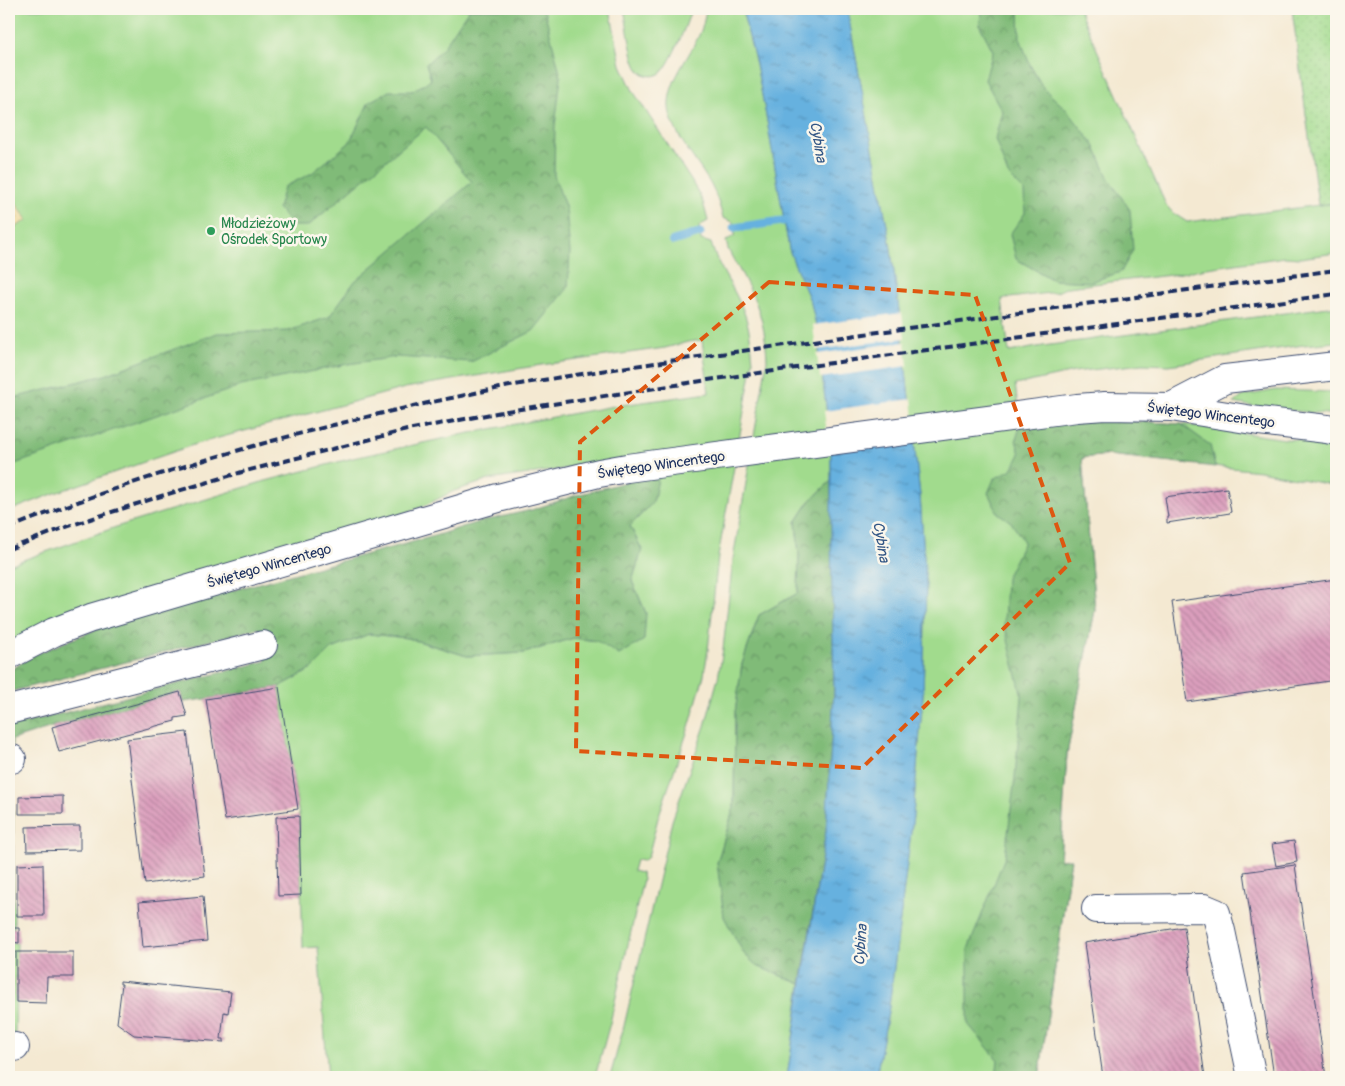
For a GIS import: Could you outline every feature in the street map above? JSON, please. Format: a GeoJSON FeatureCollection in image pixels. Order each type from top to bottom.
{"type":"FeatureCollection","features":[{"type":"Feature","properties":{"kind":"street"},"geometry":{"type":"LineString","coordinates":[[1171,407],[1225,379],[1336,366]]}},
{"type":"Feature","properties":{"kind":"street","name":"Świętego Wincentego"},"geometry":{"type":"LineString","coordinates":[[9,655],[54,632],[91,618],[498,498],[618,470],[1077,408],[1105,406],[1171,407],[1336,431]]}},
{"type":"Feature","properties":{"kind":"street"},"geometry":{"type":"LineString","coordinates":[[9,710],[263,645]]}},
{"type":"Feature","properties":{"kind":"street"},"geometry":{"type":"LineString","coordinates":[[1096,908],[1204,908],[1216,913],[1252,1077]]}},
{"type":"Feature","properties":{"kind":"highlighted area"},"geometry":{"type":"Polygon","coordinates":[[[769,282],[975,295],[1070,563],[862,768],[576,751],[580,442],[769,282]]]}},
{"type":"Feature","properties":{"kind":"green space"},"geometry":{"type":"Polygon","coordinates":[[[9,9],[610,9],[621,65],[633,91],[703,202],[708,221],[699,226],[701,240],[711,243],[743,310],[749,331],[753,361],[718,557],[704,675],[691,721],[658,818],[648,857],[643,861],[636,860],[633,871],[641,873],[643,879],[610,1023],[595,1077],[328,1077],[318,947],[303,948],[299,816],[279,687],[312,669],[332,649],[369,634],[408,638],[467,656],[524,653],[574,638],[597,641],[646,613],[632,581],[642,550],[630,526],[653,502],[662,454],[489,480],[454,491],[422,507],[9,640],[9,565],[119,526],[262,482],[353,458],[460,435],[614,406],[709,393],[702,340],[665,348],[541,365],[405,388],[196,444],[9,511],[9,9]]]}},
{"type":"Feature","properties":{"kind":"green space"},"geometry":{"type":"Polygon","coordinates":[[[469,9],[542,9],[545,13],[561,77],[555,126],[554,175],[566,209],[570,252],[568,288],[533,331],[471,362],[397,357],[348,364],[241,386],[9,466],[9,399],[105,375],[217,333],[288,331],[329,317],[355,281],[472,182],[426,127],[308,226],[292,226],[278,208],[284,187],[312,173],[349,143],[369,102],[389,91],[412,91],[431,80],[426,64],[443,48],[469,9]]]}},
{"type":"Feature","properties":{"kind":"green space"},"geometry":{"type":"Polygon","coordinates":[[[624,9],[691,9],[674,52],[666,67],[659,74],[653,76],[646,75],[638,69],[631,49],[624,9]]]}},
{"type":"Feature","properties":{"kind":"green space"},"geometry":{"type":"Polygon","coordinates":[[[706,9],[732,9],[733,12],[742,10],[756,64],[789,249],[811,303],[816,326],[831,447],[831,481],[810,501],[796,522],[799,554],[798,593],[759,615],[742,664],[735,713],[734,807],[717,863],[757,966],[801,984],[787,1077],[610,1077],[624,1026],[672,821],[705,726],[718,678],[733,559],[767,360],[764,331],[753,295],[728,249],[726,241],[735,235],[733,222],[723,218],[713,189],[684,144],[669,111],[669,101],[674,82],[703,26],[706,9]]]}},
{"type":"Feature","properties":{"kind":"green space"},"geometry":{"type":"Polygon","coordinates":[[[847,9],[1079,9],[1166,205],[1173,213],[1187,222],[1336,203],[1336,253],[1300,258],[1285,257],[1171,275],[1068,287],[1057,292],[1002,299],[1009,352],[1336,306],[1336,342],[1169,365],[1142,364],[1074,372],[1015,385],[1021,426],[1115,420],[1181,424],[1285,439],[1324,441],[1336,444],[1336,486],[1260,471],[1109,455],[1082,458],[1095,610],[1067,754],[1060,860],[1071,859],[1039,1077],[876,1077],[889,1007],[913,816],[923,695],[926,586],[920,495],[890,242],[847,9]]]}},
{"type":"Feature","properties":{"kind":"green space"},"geometry":{"type":"Polygon","coordinates":[[[983,9],[1021,9],[1019,12],[1020,38],[1030,65],[1044,89],[1068,111],[1094,145],[1109,179],[1130,210],[1133,250],[1121,272],[1090,282],[1053,280],[1016,259],[1010,234],[1025,213],[1024,191],[1008,175],[995,139],[1002,111],[985,80],[993,51],[979,24],[983,9]]]}},
{"type":"Feature","properties":{"kind":"green space"},"geometry":{"type":"Polygon","coordinates":[[[1292,9],[1336,9],[1336,203],[1318,205],[1292,9]]]}},
{"type":"Feature","properties":{"kind":"green space"},"geometry":{"type":"Polygon","coordinates":[[[1276,390],[1336,392],[1336,415],[1272,409],[1234,403],[1243,396],[1276,390]]]}},
{"type":"Feature","properties":{"kind":"green space"},"geometry":{"type":"Polygon","coordinates":[[[1115,420],[1181,424],[1210,445],[1215,467],[1109,455],[1082,458],[1095,610],[1067,754],[1060,860],[1071,859],[1039,1077],[996,1077],[998,1060],[968,1024],[968,949],[1005,857],[1015,777],[1022,696],[1004,624],[1006,578],[1024,542],[1011,522],[998,513],[988,493],[994,479],[1012,469],[1020,454],[1016,440],[1020,426],[1061,421],[1115,420]]]}},
{"type":"Feature","properties":{"kind":"green space"},"geometry":{"type":"Polygon","coordinates":[[[660,471],[653,502],[630,526],[642,550],[632,581],[646,613],[644,640],[619,655],[597,641],[574,638],[524,653],[467,656],[408,638],[369,634],[332,649],[312,669],[279,687],[183,702],[180,692],[52,727],[12,740],[12,746],[9,744],[9,727],[266,661],[259,628],[9,692],[9,671],[34,655],[107,625],[431,537],[475,523],[531,510],[660,471]]]}},
{"type":"Feature","properties":{"kind":"green space"},"geometry":{"type":"Polygon","coordinates":[[[831,481],[834,690],[826,831],[801,984],[757,966],[744,954],[724,917],[717,863],[734,807],[735,713],[742,664],[759,615],[798,593],[799,554],[796,522],[810,501],[831,481]]]}},
{"type":"Feature","properties":{"kind":"green space"},"geometry":{"type":"Polygon","coordinates":[[[9,768],[13,768],[14,928],[11,928],[11,942],[17,943],[15,1036],[9,1036],[9,768]]]}},
{"type":"Feature","properties":{"kind":"sand"},"geometry":{"type":"Polygon","coordinates":[[[9,191],[27,220],[10,231],[9,229],[9,191]]]}},
{"type":"Feature","properties":{"kind":"water","name":"Cybina"},"geometry":{"type":"Polygon","coordinates":[[[742,9],[847,9],[890,242],[900,318],[920,495],[926,586],[923,695],[913,816],[889,1007],[876,1077],[787,1077],[826,831],[834,690],[831,447],[816,325],[811,303],[789,249],[756,64],[742,9]]]}},
{"type":"Feature","properties":{"kind":"pier"},"geometry":{"type":"Polygon","coordinates":[[[902,313],[905,338],[816,350],[813,325],[902,313]]]}},
{"type":"Feature","properties":{"kind":"pier"},"geometry":{"type":"Polygon","coordinates":[[[905,342],[908,366],[820,378],[817,354],[905,342]]]}},
{"type":"Feature","properties":{"kind":"pier"},"geometry":{"type":"Polygon","coordinates":[[[912,399],[916,441],[829,447],[824,411],[912,399]]]}},
{"type":"Feature","properties":{"kind":"building"},"geometry":{"type":"Polygon","coordinates":[[[1227,488],[1230,513],[1167,523],[1165,497],[1227,488]]]}},
{"type":"Feature","properties":{"kind":"building"},"geometry":{"type":"Polygon","coordinates":[[[1336,579],[1336,680],[1187,702],[1172,602],[1336,579]]]}},
{"type":"Feature","properties":{"kind":"building"},"geometry":{"type":"Polygon","coordinates":[[[279,687],[298,809],[225,820],[206,699],[279,687]]]}},
{"type":"Feature","properties":{"kind":"building"},"geometry":{"type":"Polygon","coordinates":[[[180,692],[187,716],[175,718],[175,721],[59,752],[52,727],[180,692]]]}},
{"type":"Feature","properties":{"kind":"building"},"geometry":{"type":"Polygon","coordinates":[[[187,732],[205,876],[145,884],[127,739],[187,732]]]}},
{"type":"Feature","properties":{"kind":"building"},"geometry":{"type":"Polygon","coordinates":[[[63,796],[63,814],[19,814],[19,797],[63,796]]]}},
{"type":"Feature","properties":{"kind":"building"},"geometry":{"type":"Polygon","coordinates":[[[299,816],[301,895],[278,896],[276,817],[299,816]]]}},
{"type":"Feature","properties":{"kind":"building"},"geometry":{"type":"Polygon","coordinates":[[[80,826],[80,850],[27,851],[26,827],[80,826]]]}},
{"type":"Feature","properties":{"kind":"building"},"geometry":{"type":"Polygon","coordinates":[[[1294,841],[1297,862],[1276,866],[1272,844],[1294,841]]]}},
{"type":"Feature","properties":{"kind":"building"},"geometry":{"type":"Polygon","coordinates":[[[43,864],[44,916],[17,916],[17,865],[43,864]]]}},
{"type":"Feature","properties":{"kind":"building"},"geometry":{"type":"Polygon","coordinates":[[[1295,865],[1326,1077],[1274,1077],[1244,872],[1295,865]]]}},
{"type":"Feature","properties":{"kind":"building"},"geometry":{"type":"Polygon","coordinates":[[[203,896],[207,941],[143,947],[139,902],[203,896]]]}},
{"type":"Feature","properties":{"kind":"building"},"geometry":{"type":"Polygon","coordinates":[[[1184,927],[1205,1077],[1103,1077],[1084,943],[1184,927]]]}},
{"type":"Feature","properties":{"kind":"building"},"geometry":{"type":"Polygon","coordinates":[[[11,928],[19,928],[19,943],[11,942],[11,928]]]}},
{"type":"Feature","properties":{"kind":"building"},"geometry":{"type":"Polygon","coordinates":[[[16,952],[73,952],[73,977],[47,977],[46,1003],[16,1002],[16,952]]]}},
{"type":"Feature","properties":{"kind":"building"},"geometry":{"type":"Polygon","coordinates":[[[120,981],[231,992],[228,1013],[224,1012],[221,1039],[224,1039],[224,1042],[134,1035],[117,1023],[122,984],[120,984],[120,981]]]}},
{"type":"Feature","properties":{"kind":"waterway"},"geometry":{"type":"LineString","coordinates":[[734,228],[796,219]]}},
{"type":"Feature","properties":{"kind":"waterway"},"geometry":{"type":"LineString","coordinates":[[673,241],[700,233]]}},
{"type":"Feature","properties":{"kind":"railway"},"geometry":{"type":"LineString","coordinates":[[9,528],[129,484],[251,447],[375,415],[517,385],[663,362],[1336,270]]}},
{"type":"Feature","properties":{"kind":"railway"},"geometry":{"type":"LineString","coordinates":[[9,549],[66,527],[158,497],[242,472],[407,430],[507,411],[708,380],[1336,294]]}},
{"type":"Feature","properties":{"kind":"place","name":"Młodzieżowy Ośrodek Sportowy"},"geometry":{"type":"Point","coordinates":[211,231]}}]}
